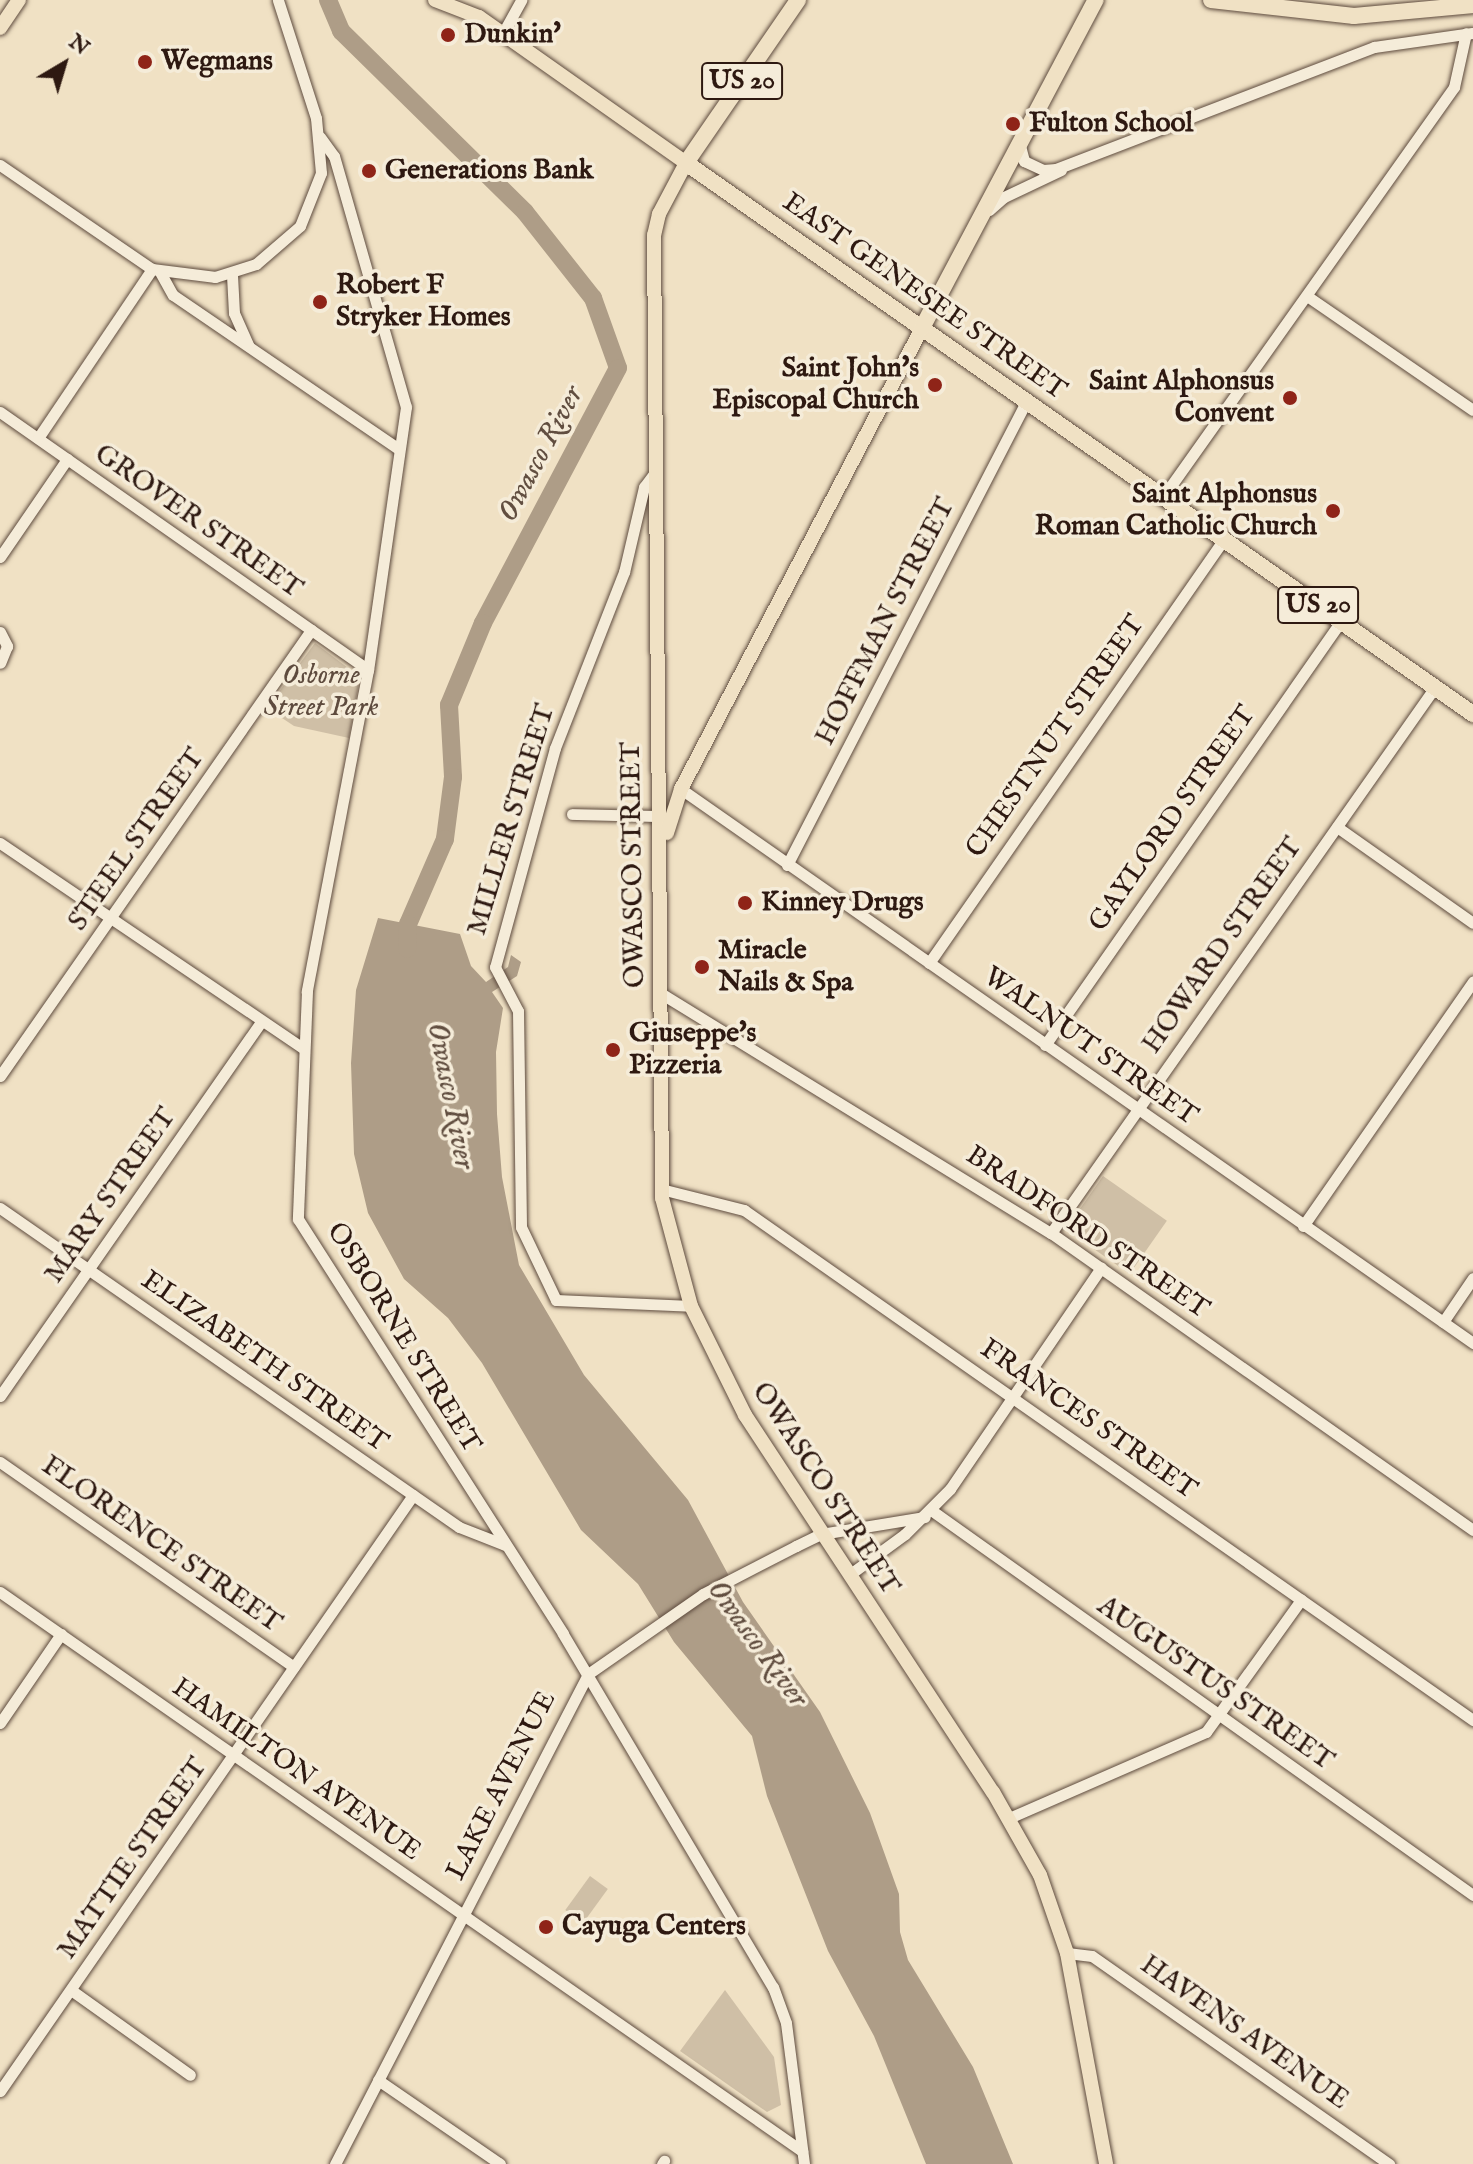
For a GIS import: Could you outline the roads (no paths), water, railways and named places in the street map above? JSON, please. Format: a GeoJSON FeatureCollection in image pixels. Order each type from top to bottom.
{"type":"FeatureCollection","features":[{"type":"Feature","properties":{"kind":"highway","name":"US 20"},"geometry":{"type":"LineString","coordinates":[[686,163],[798,0]]}},
{"type":"Feature","properties":{"kind":"highway"},"geometry":{"type":"LineString","coordinates":[[922,328],[1096,0]]}},
{"type":"Feature","properties":{"kind":"highway"},"geometry":{"type":"LineString","coordinates":[[1211,0],[1354,16],[1473,5]]}},
{"type":"Feature","properties":{"kind":"highway","name":"EAST GENESEE STREET"},"geometry":{"type":"LineString","coordinates":[[686,163],[1473,714]]}},
{"type":"Feature","properties":{"kind":"main road"},"geometry":{"type":"LineString","coordinates":[[0,28],[19,0]]}},
{"type":"Feature","properties":{"kind":"main road","name":"EAST GENESEE STREET"},"geometry":{"type":"LineString","coordinates":[[435,0],[463,7],[686,163]]}},
{"type":"Feature","properties":{"kind":"main road","name":"OWASCO STREET"},"geometry":{"type":"LineString","coordinates":[[686,163],[659,214],[654,235],[661,816],[661,1189],[691,1306],[745,1415],[1009,1818],[1040,1875],[1067,1950],[1106,2164]]}},
{"type":"Feature","properties":{"kind":"main road"},"geometry":{"type":"LineString","coordinates":[[661,869],[681,789],[922,328]]}},
{"type":"Feature","properties":{"kind":"main road"},"geometry":{"type":"LineString","coordinates":[[660,787],[681,789]]}},
{"type":"Feature","properties":{"kind":"street"},"geometry":{"type":"LineString","coordinates":[[156,270],[198,278],[232,275],[268,257],[300,226],[319,182],[320,137],[278,0]]}},
{"type":"Feature","properties":{"kind":"street"},"geometry":{"type":"LineString","coordinates":[[503,33],[521,0]]}},
{"type":"Feature","properties":{"kind":"street"},"geometry":{"type":"LineString","coordinates":[[974,227],[1004,197],[1068,166],[1374,47],[1469,33],[1454,87],[1163,497]]}},
{"type":"Feature","properties":{"kind":"street","name":"OSBORNE STREET"},"geometry":{"type":"LineString","coordinates":[[320,137],[334,156],[405,402],[368,670],[313,946],[303,1048],[298,1219],[588,1674],[773,1987],[786,2023],[804,2164]]}},
{"type":"Feature","properties":{"kind":"street"},"geometry":{"type":"LineString","coordinates":[[1019,141],[1024,161],[1031,166],[1068,166]]}},
{"type":"Feature","properties":{"kind":"street"},"geometry":{"type":"LineString","coordinates":[[0,165],[156,270],[173,295],[399,449]]}},
{"type":"Feature","properties":{"kind":"street"},"geometry":{"type":"LineString","coordinates":[[38,438],[156,270]]}},
{"type":"Feature","properties":{"kind":"street"},"geometry":{"type":"LineString","coordinates":[[232,275],[234,313],[254,352]]}},
{"type":"Feature","properties":{"kind":"street"},"geometry":{"type":"LineString","coordinates":[[1307,296],[1473,410]]}},
{"type":"Feature","properties":{"kind":"street","name":"HOFFMAN STREET"},"geometry":{"type":"LineString","coordinates":[[787,865],[1027,400]]}},
{"type":"Feature","properties":{"kind":"street","name":"GROVER STREET"},"geometry":{"type":"LineString","coordinates":[[0,412],[368,670]]}},
{"type":"Feature","properties":{"kind":"street"},"geometry":{"type":"LineString","coordinates":[[0,557],[67,459]]}},
{"type":"Feature","properties":{"kind":"street","name":"MILLER STREET"},"geometry":{"type":"LineString","coordinates":[[656,471],[644,487],[624,572],[555,748],[495,967],[511,992],[518,1011],[520,1220],[546,1284],[563,1304],[691,1306]]}},
{"type":"Feature","properties":{"kind":"street","name":"CHESTNUT STREET"},"geometry":{"type":"LineString","coordinates":[[929,963],[1224,539]]}},
{"type":"Feature","properties":{"kind":"street","name":"GAYLORD STREET"},"geometry":{"type":"LineString","coordinates":[[1045,1045],[1341,621]]}},
{"type":"Feature","properties":{"kind":"street","name":"STEEL STREET"},"geometry":{"type":"LineString","coordinates":[[0,1076],[311,630]]}},
{"type":"Feature","properties":{"kind":"street"},"geometry":{"type":"LineString","coordinates":[[0,632],[7,643],[0,663]]}},
{"type":"Feature","properties":{"kind":"street","name":"HOWARD STREET"},"geometry":{"type":"LineString","coordinates":[[1051,1233],[1435,687]]}},
{"type":"Feature","properties":{"kind":"street","name":"WALNUT STREET"},"geometry":{"type":"LineString","coordinates":[[681,789],[1473,1343]]}},
{"type":"Feature","properties":{"kind":"street"},"geometry":{"type":"LineString","coordinates":[[572,814],[661,816]]}},
{"type":"Feature","properties":{"kind":"street"},"geometry":{"type":"LineString","coordinates":[[1337,827],[1473,923]]}},
{"type":"Feature","properties":{"kind":"street"},"geometry":{"type":"LineString","coordinates":[[0,843],[260,1023],[303,1048]]}},
{"type":"Feature","properties":{"kind":"street"},"geometry":{"type":"LineString","coordinates":[[1303,1226],[1473,981]]}},
{"type":"Feature","properties":{"kind":"street","name":"BRADFORD STREET"},"geometry":{"type":"LineString","coordinates":[[662,994],[1051,1233],[1473,1530]]}},
{"type":"Feature","properties":{"kind":"street","name":"MARY STREET"},"geometry":{"type":"LineString","coordinates":[[0,1396],[260,1023]]}},
{"type":"Feature","properties":{"kind":"street","name":"FRANCES STREET"},"geometry":{"type":"LineString","coordinates":[[661,1189],[744,1210],[1013,1395],[1473,1720]]}},
{"type":"Feature","properties":{"kind":"street","name":"ELIZABETH STREET"},"geometry":{"type":"LineString","coordinates":[[0,1208],[459,1527],[505,1545]]}},
{"type":"Feature","properties":{"kind":"street"},"geometry":{"type":"LineString","coordinates":[[849,1575],[928,1513],[1101,1268]]}},
{"type":"Feature","properties":{"kind":"street"},"geometry":{"type":"LineString","coordinates":[[1443,1322],[1473,1278]]}},
{"type":"Feature","properties":{"kind":"street","name":"FLORENCE STREET"},"geometry":{"type":"LineString","coordinates":[[0,1462],[294,1667]]}},
{"type":"Feature","properties":{"kind":"street","name":"MATTIE STREET"},"geometry":{"type":"LineString","coordinates":[[0,2091],[413,1495]]}},
{"type":"Feature","properties":{"kind":"street","name":"LAKE AVENUE"},"geometry":{"type":"LineString","coordinates":[[335,2164],[588,1674],[635,1638],[756,1565],[821,1534],[928,1513]]}},
{"type":"Feature","properties":{"kind":"street","name":"AUGUSTUS STREET"},"geometry":{"type":"LineString","coordinates":[[928,1513],[1473,1895]]}},
{"type":"Feature","properties":{"kind":"street","name":"HAMILTON AVENUE"},"geometry":{"type":"LineString","coordinates":[[0,1592],[802,2151]]}},
{"type":"Feature","properties":{"kind":"street"},"geometry":{"type":"LineString","coordinates":[[1009,1818],[1206,1732],[1221,1717],[1301,1600]]}},
{"type":"Feature","properties":{"kind":"street"},"geometry":{"type":"LineString","coordinates":[[0,1723],[61,1634]]}},
{"type":"Feature","properties":{"kind":"street","name":"HAVENS AVENUE"},"geometry":{"type":"LineString","coordinates":[[1067,1950],[1092,1956],[1389,2164]]}},
{"type":"Feature","properties":{"kind":"street"},"geometry":{"type":"LineString","coordinates":[[71,1990],[190,2075]]}},
{"type":"Feature","properties":{"kind":"street"},"geometry":{"type":"LineString","coordinates":[[378,2080],[500,2164]]}},
{"type":"Feature","properties":{"kind":"water"},"geometry":{"type":"Polygon","coordinates":[[[378,918],[460,934],[471,966],[486,982],[508,967],[511,955],[521,962],[517,976],[492,992],[503,1008],[496,1052],[497,1114],[502,1177],[519,1265],[584,1375],[688,1500],[743,1602],[820,1712],[870,1813],[899,1894],[900,1932],[908,1960],[973,2067],[1013,2164],[926,2164],[874,2036],[828,1951],[767,1796],[752,1736],[674,1642],[638,1584],[581,1530],[482,1363],[448,1318],[404,1279],[368,1213],[354,1154],[351,1063],[356,990],[378,918]]]}},
{"type":"Feature","properties":{"kind":"waterway","name":"Owasco River"},"geometry":{"type":"LineString","coordinates":[[328,0],[341,31],[525,212],[593,298],[618,368],[483,623],[449,705],[453,777],[445,839],[408,924],[407,949]]}},
{"type":"Feature","properties":{"kind":"place","name":"Dunkin'"},"geometry":{"type":"Point","coordinates":[448,35]}},
{"type":"Feature","properties":{"kind":"place","name":"Wegmans"},"geometry":{"type":"Point","coordinates":[145,62]}},
{"type":"Feature","properties":{"kind":"place","name":"Fulton School"},"geometry":{"type":"Point","coordinates":[1013,124]}},
{"type":"Feature","properties":{"kind":"place","name":"Generations Bank"},"geometry":{"type":"Point","coordinates":[369,171]}},
{"type":"Feature","properties":{"kind":"place","name":"Robert F Stryker Homes"},"geometry":{"type":"Point","coordinates":[320,302]}},
{"type":"Feature","properties":{"kind":"place","name":"Saint John's Episcopal Church"},"geometry":{"type":"Point","coordinates":[935,385]}},
{"type":"Feature","properties":{"kind":"place","name":"Saint Alphonsus Convent"},"geometry":{"type":"Point","coordinates":[1290,398]}},
{"type":"Feature","properties":{"kind":"place","name":"Saint Alphonsus Roman Catholic Church"},"geometry":{"type":"Point","coordinates":[1333,511]}},
{"type":"Feature","properties":{"kind":"place","name":"Kinney Drugs"},"geometry":{"type":"Point","coordinates":[745,903]}},
{"type":"Feature","properties":{"kind":"place","name":"Miracle Nails & Spa"},"geometry":{"type":"Point","coordinates":[702,967]}},
{"type":"Feature","properties":{"kind":"place","name":"Giuseppe's Pizzeria"},"geometry":{"type":"Point","coordinates":[613,1050]}},
{"type":"Feature","properties":{"kind":"place","name":"Cayuga Centers"},"geometry":{"type":"Point","coordinates":[546,1927]}},
{"type":"Feature","properties":{"kind":"park label","name":"Osborne Street Park"},"geometry":{"type":"Point","coordinates":[321,692]}}]}
